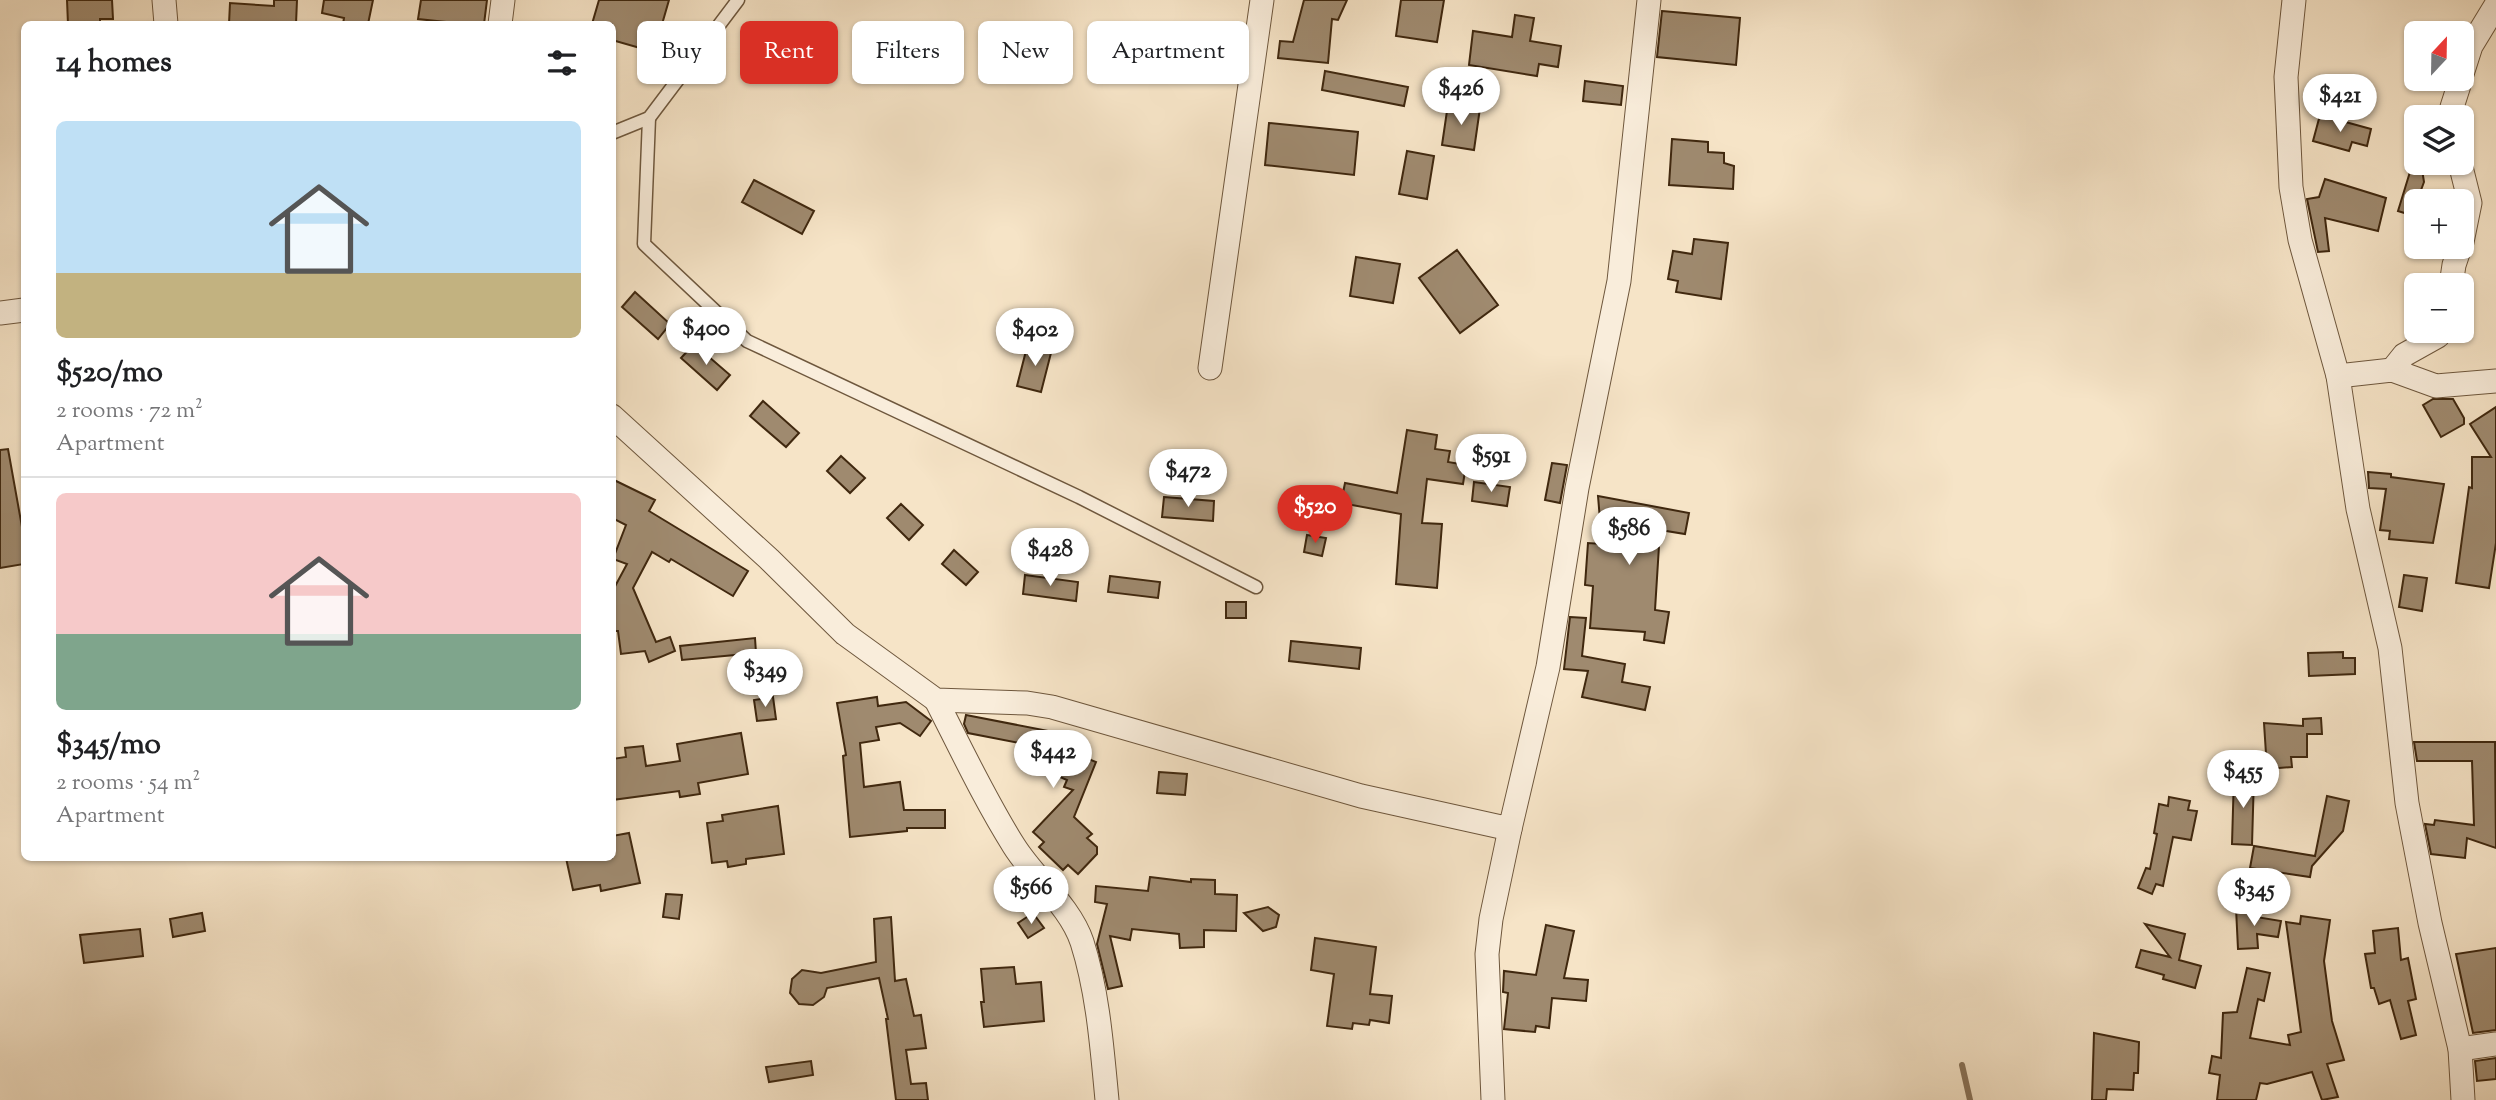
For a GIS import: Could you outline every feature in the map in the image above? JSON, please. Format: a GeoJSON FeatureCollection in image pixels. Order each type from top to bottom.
{"type":"FeatureCollection","features":[{"type":"Feature","properties":{"kind":"street"},"geometry":{"type":"LineString","coordinates":[[164,0],[166,21]]}},
{"type":"Feature","properties":{"kind":"street"},"geometry":{"type":"LineString","coordinates":[[500,21],[503,0]]}},
{"type":"Feature","properties":{"kind":"street"},"geometry":{"type":"LineString","coordinates":[[1210,368],[1262,0]]}},
{"type":"Feature","properties":{"kind":"street"},"geometry":{"type":"LineString","coordinates":[[1493,1100],[1487,954],[1510,829],[1548,667],[1577,488],[1619,281],[1649,0]]}},
{"type":"Feature","properties":{"kind":"street"},"geometry":{"type":"LineString","coordinates":[[2294,0],[2286,77],[2291,187],[2300,240],[2338,376],[2358,509],[2390,648],[2407,803],[2430,923],[2460,1049],[2463,1100]]}},
{"type":"Feature","properties":{"kind":"street"},"geometry":{"type":"LineString","coordinates":[[2474,41],[2496,5]]}},
{"type":"Feature","properties":{"kind":"street"},"geometry":{"type":"LineString","coordinates":[[0,313],[21,310]]}},
{"type":"Feature","properties":{"kind":"street"},"geometry":{"type":"LineString","coordinates":[[2392,370],[2404,355],[2424,343]]}},
{"type":"Feature","properties":{"kind":"street"},"geometry":{"type":"LineString","coordinates":[[2338,376],[2392,370],[2436,386],[2496,381]]}},
{"type":"Feature","properties":{"kind":"street"},"geometry":{"type":"LineString","coordinates":[[616,420],[769,559],[845,634],[936,700],[1015,847],[1074,925],[1081,940],[1095,1001],[1107,1100]]}},
{"type":"Feature","properties":{"kind":"street"},"geometry":{"type":"LineString","coordinates":[[936,700],[1027,703],[1052,707],[1361,796],[1510,829]]}},
{"type":"Feature","properties":{"kind":"street"},"geometry":{"type":"LineString","coordinates":[[2460,1049],[2496,1044]]}},
{"type":"Feature","properties":{"kind":"lane"},"geometry":{"type":"LineString","coordinates":[[616,130],[649,118],[738,0]]}},
{"type":"Feature","properties":{"kind":"lane"},"geometry":{"type":"LineString","coordinates":[[649,118],[644,244],[747,341],[1079,497],[1256,587]]}},
{"type":"Feature","properties":{"kind":"building"},"geometry":{"type":"Polygon","coordinates":[[[67,0],[112,0],[113,19],[68,21],[67,0]]]}},
{"type":"Feature","properties":{"kind":"building"},"geometry":{"type":"Polygon","coordinates":[[[274,0],[297,0],[296,21],[229,21],[230,3],[274,6],[274,0]]]}},
{"type":"Feature","properties":{"kind":"building"},"geometry":{"type":"Polygon","coordinates":[[[324,0],[373,0],[369,21],[344,21],[344,18],[322,13],[324,0]]]}},
{"type":"Feature","properties":{"kind":"building"},"geometry":{"type":"Polygon","coordinates":[[[421,0],[487,0],[484,21],[418,19],[421,0]]]}},
{"type":"Feature","properties":{"kind":"building"},"geometry":{"type":"Polygon","coordinates":[[[599,0],[669,0],[663,21],[637,21],[637,47],[616,41],[616,21],[593,21],[599,0]]]}},
{"type":"Feature","properties":{"kind":"building"},"geometry":{"type":"Polygon","coordinates":[[[1304,0],[1347,0],[1338,20],[1332,19],[1328,63],[1278,58],[1280,41],[1293,42],[1304,0]]]}},
{"type":"Feature","properties":{"kind":"building"},"geometry":{"type":"Polygon","coordinates":[[[1401,0],[1444,0],[1437,42],[1396,36],[1401,0]]]}},
{"type":"Feature","properties":{"kind":"building"},"geometry":{"type":"Polygon","coordinates":[[[1662,11],[1740,18],[1736,65],[1657,57],[1662,11]]]}},
{"type":"Feature","properties":{"kind":"building"},"geometry":{"type":"Polygon","coordinates":[[[1515,15],[1534,18],[1530,41],[1561,46],[1558,67],[1539,64],[1537,76],[1469,65],[1473,31],[1512,37],[1515,15]]]}},
{"type":"Feature","properties":{"kind":"building"},"geometry":{"type":"Polygon","coordinates":[[[1325,71],[1408,87],[1404,106],[1322,90],[1325,71]]]}},
{"type":"Feature","properties":{"kind":"building"},"geometry":{"type":"Polygon","coordinates":[[[1585,81],[1623,86],[1621,105],[1583,101],[1585,81]]]}},
{"type":"Feature","properties":{"kind":"building"},"geometry":{"type":"Polygon","coordinates":[[[1448,104],[1480,108],[1474,150],[1442,145],[1448,104]]]}},
{"type":"Feature","properties":{"kind":"building"},"geometry":{"type":"Polygon","coordinates":[[[2320,115],[2371,129],[2367,146],[2352,142],[2349,151],[2313,141],[2320,115]]]}},
{"type":"Feature","properties":{"kind":"building"},"geometry":{"type":"Polygon","coordinates":[[[1269,123],[1358,132],[1354,175],[1265,165],[1269,123]]]}},
{"type":"Feature","properties":{"kind":"building"},"geometry":{"type":"Polygon","coordinates":[[[1672,139],[1708,142],[1708,152],[1724,153],[1724,163],[1734,166],[1733,189],[1669,185],[1672,139]]]}},
{"type":"Feature","properties":{"kind":"building"},"geometry":{"type":"Polygon","coordinates":[[[1407,151],[1434,156],[1427,199],[1399,194],[1407,151]]]}},
{"type":"Feature","properties":{"kind":"building"},"geometry":{"type":"Polygon","coordinates":[[[2409,175],[2423,175],[2421,189],[2405,189],[2409,175]]]}},
{"type":"Feature","properties":{"kind":"building"},"geometry":{"type":"Polygon","coordinates":[[[2325,179],[2386,198],[2378,231],[2325,218],[2329,251],[2318,252],[2307,199],[2319,197],[2325,179]]]}},
{"type":"Feature","properties":{"kind":"building"},"geometry":{"type":"Polygon","coordinates":[[[754,180],[814,211],[802,234],[742,202],[754,180]]]}},
{"type":"Feature","properties":{"kind":"building"},"geometry":{"type":"Polygon","coordinates":[[[2404,191],[2404,213],[2398,211],[2404,191]]]}},
{"type":"Feature","properties":{"kind":"building"},"geometry":{"type":"Polygon","coordinates":[[[1694,239],[1728,243],[1721,299],[1676,292],[1678,281],[1668,279],[1673,251],[1692,254],[1694,239]]]}},
{"type":"Feature","properties":{"kind":"building"},"geometry":{"type":"Polygon","coordinates":[[[1457,250],[1498,305],[1460,333],[1419,278],[1457,250]]]}},
{"type":"Feature","properties":{"kind":"building"},"geometry":{"type":"Polygon","coordinates":[[[1356,257],[1400,264],[1393,303],[1350,296],[1356,257]]]}},
{"type":"Feature","properties":{"kind":"building"},"geometry":{"type":"Polygon","coordinates":[[[635,292],[670,324],[658,339],[622,307],[635,292]]]}},
{"type":"Feature","properties":{"kind":"building"},"geometry":{"type":"Polygon","coordinates":[[[1028,343],[1052,349],[1041,392],[1017,386],[1028,343]]]}},
{"type":"Feature","properties":{"kind":"building"},"geometry":{"type":"Polygon","coordinates":[[[694,344],[730,375],[717,390],[681,358],[694,344]]]}},
{"type":"Feature","properties":{"kind":"building"},"geometry":{"type":"Polygon","coordinates":[[[2433,399],[2453,399],[2464,418],[2464,424],[2441,437],[2423,405],[2433,399]]]}},
{"type":"Feature","properties":{"kind":"building"},"geometry":{"type":"Polygon","coordinates":[[[763,401],[799,433],[786,447],[750,416],[763,401]]]}},
{"type":"Feature","properties":{"kind":"building"},"geometry":{"type":"Polygon","coordinates":[[[2496,407],[2496,543],[2489,588],[2456,583],[2469,487],[2472,488],[2472,457],[2491,457],[2470,424],[2496,407]]]}},
{"type":"Feature","properties":{"kind":"building"},"geometry":{"type":"Polygon","coordinates":[[[1407,430],[1437,435],[1435,449],[1450,451],[1448,462],[1466,465],[1463,484],[1427,479],[1422,523],[1442,524],[1437,588],[1396,584],[1401,514],[1341,503],[1345,483],[1397,493],[1407,430]]]}},
{"type":"Feature","properties":{"kind":"building"},"geometry":{"type":"Polygon","coordinates":[[[8,449],[21,521],[21,564],[0,568],[0,450],[8,449]]]}},
{"type":"Feature","properties":{"kind":"building"},"geometry":{"type":"Polygon","coordinates":[[[841,456],[865,478],[850,493],[827,471],[841,456]]]}},
{"type":"Feature","properties":{"kind":"building"},"geometry":{"type":"Polygon","coordinates":[[[1552,463],[1567,465],[1560,503],[1545,500],[1552,463]]]}},
{"type":"Feature","properties":{"kind":"building"},"geometry":{"type":"Polygon","coordinates":[[[2368,472],[2444,484],[2433,543],[2389,539],[2390,531],[2380,530],[2386,489],[2369,488],[2368,472]]]}},
{"type":"Feature","properties":{"kind":"building"},"geometry":{"type":"Polygon","coordinates":[[[616,481],[655,500],[649,511],[748,571],[733,596],[671,559],[669,562],[652,552],[633,588],[656,642],[670,637],[675,651],[649,662],[645,651],[621,654],[616,631],[616,585],[627,564],[616,560],[616,551],[626,525],[616,520],[616,481]]]}},
{"type":"Feature","properties":{"kind":"building"},"geometry":{"type":"Polygon","coordinates":[[[1474,482],[1510,487],[1507,506],[1472,501],[1474,482]]]}},
{"type":"Feature","properties":{"kind":"building"},"geometry":{"type":"Polygon","coordinates":[[[1598,496],[1689,513],[1685,534],[1660,530],[1655,610],[1669,612],[1664,643],[1644,640],[1645,632],[1590,628],[1593,586],[1585,585],[1588,543],[1602,544],[1598,496]]]}},
{"type":"Feature","properties":{"kind":"building"},"geometry":{"type":"Polygon","coordinates":[[[1164,497],[1214,501],[1213,521],[1162,517],[1164,497]]]}},
{"type":"Feature","properties":{"kind":"building"},"geometry":{"type":"Polygon","coordinates":[[[901,504],[923,525],[909,540],[887,518],[901,504]]]}},
{"type":"Feature","properties":{"kind":"building"},"geometry":{"type":"Polygon","coordinates":[[[1307,535],[1326,538],[1322,556],[1304,552],[1307,535]]]}},
{"type":"Feature","properties":{"kind":"building"},"geometry":{"type":"Polygon","coordinates":[[[954,550],[978,572],[966,585],[942,564],[954,550]]]}},
{"type":"Feature","properties":{"kind":"building"},"geometry":{"type":"Polygon","coordinates":[[[1025,575],[1078,582],[1076,601],[1023,594],[1025,575]]]}},
{"type":"Feature","properties":{"kind":"building"},"geometry":{"type":"Polygon","coordinates":[[[2404,575],[2427,578],[2422,611],[2399,607],[2404,575]]]}},
{"type":"Feature","properties":{"kind":"building"},"geometry":{"type":"Polygon","coordinates":[[[1110,576],[1160,582],[1158,598],[1108,592],[1110,576]]]}},
{"type":"Feature","properties":{"kind":"building"},"geometry":{"type":"Polygon","coordinates":[[[1226,602],[1246,602],[1246,618],[1226,618],[1226,602]]]}},
{"type":"Feature","properties":{"kind":"building"},"geometry":{"type":"Polygon","coordinates":[[[1570,617],[1586,618],[1582,656],[1625,664],[1622,682],[1650,687],[1645,710],[1582,697],[1588,671],[1564,669],[1570,617]]]}},
{"type":"Feature","properties":{"kind":"building"},"geometry":{"type":"Polygon","coordinates":[[[755,638],[756,653],[682,660],[680,646],[755,638]]]}},
{"type":"Feature","properties":{"kind":"building"},"geometry":{"type":"Polygon","coordinates":[[[1291,641],[1361,648],[1359,669],[1289,661],[1291,641]]]}},
{"type":"Feature","properties":{"kind":"building"},"geometry":{"type":"Polygon","coordinates":[[[2343,652],[2343,658],[2355,658],[2355,674],[2309,676],[2308,653],[2343,652]]]}},
{"type":"Feature","properties":{"kind":"building"},"geometry":{"type":"Polygon","coordinates":[[[773,697],[776,719],[757,721],[754,700],[773,697]]]}},
{"type":"Feature","properties":{"kind":"building"},"geometry":{"type":"Polygon","coordinates":[[[877,697],[878,706],[906,702],[931,721],[920,736],[900,723],[876,727],[879,740],[860,743],[864,787],[900,782],[904,810],[945,810],[945,828],[907,828],[907,831],[850,837],[843,756],[846,755],[837,703],[877,697]]]}},
{"type":"Feature","properties":{"kind":"building"},"geometry":{"type":"Polygon","coordinates":[[[966,715],[1074,736],[1071,752],[1096,762],[1074,817],[1092,834],[1087,838],[1097,847],[1097,854],[1078,874],[1068,865],[1063,870],[1039,847],[1044,842],[1033,832],[1073,790],[1064,787],[1067,780],[1051,773],[1060,751],[968,733],[964,724],[966,715]]]}},
{"type":"Feature","properties":{"kind":"building"},"geometry":{"type":"Polygon","coordinates":[[[2321,718],[2322,734],[2307,734],[2307,757],[2291,757],[2292,767],[2267,769],[2264,723],[2303,726],[2303,719],[2321,718]]]}},
{"type":"Feature","properties":{"kind":"building"},"geometry":{"type":"Polygon","coordinates":[[[741,733],[748,774],[698,783],[700,794],[680,797],[679,791],[616,799],[616,758],[626,757],[625,748],[643,746],[646,766],[680,761],[677,744],[741,733]]]}},
{"type":"Feature","properties":{"kind":"building"},"geometry":{"type":"Polygon","coordinates":[[[2414,742],[2495,742],[2496,848],[2467,838],[2465,858],[2431,854],[2425,824],[2434,825],[2435,820],[2474,825],[2472,761],[2417,761],[2414,742]]]}},
{"type":"Feature","properties":{"kind":"building"},"geometry":{"type":"Polygon","coordinates":[[[1159,772],[1187,774],[1185,795],[1157,793],[1159,772]]]}},
{"type":"Feature","properties":{"kind":"building"},"geometry":{"type":"Polygon","coordinates":[[[2234,775],[2254,776],[2252,845],[2232,844],[2234,775]]]}},
{"type":"Feature","properties":{"kind":"building"},"geometry":{"type":"Polygon","coordinates":[[[2327,796],[2349,801],[2343,831],[2312,866],[2310,877],[2250,868],[2254,846],[2315,856],[2327,796]]]}},
{"type":"Feature","properties":{"kind":"building"},"geometry":{"type":"Polygon","coordinates":[[[2169,797],[2190,801],[2188,810],[2197,811],[2191,840],[2173,837],[2163,886],[2156,884],[2152,894],[2138,888],[2146,868],[2150,869],[2157,834],[2154,833],[2159,804],[2168,806],[2169,797]]]}},
{"type":"Feature","properties":{"kind":"building"},"geometry":{"type":"Polygon","coordinates":[[[778,806],[784,854],[746,859],[746,864],[728,867],[727,861],[712,863],[707,823],[723,821],[722,815],[778,806]]]}},
{"type":"Feature","properties":{"kind":"building"},"geometry":{"type":"Polygon","coordinates":[[[629,833],[640,883],[601,891],[600,885],[573,890],[567,861],[616,861],[616,835],[629,833]]]}},
{"type":"Feature","properties":{"kind":"building"},"geometry":{"type":"Polygon","coordinates":[[[1150,877],[1191,882],[1191,879],[1215,880],[1215,894],[1237,895],[1236,931],[1204,930],[1204,947],[1180,948],[1179,934],[1132,929],[1130,940],[1110,936],[1122,986],[1108,989],[1097,944],[1107,904],[1095,902],[1096,886],[1148,891],[1150,877]]]}},
{"type":"Feature","properties":{"kind":"building"},"geometry":{"type":"Polygon","coordinates":[[[666,894],[682,895],[679,919],[663,917],[666,894]]]}},
{"type":"Feature","properties":{"kind":"building"},"geometry":{"type":"Polygon","coordinates":[[[1268,907],[1279,915],[1276,927],[1263,931],[1244,913],[1268,907]]]}},
{"type":"Feature","properties":{"kind":"building"},"geometry":{"type":"Polygon","coordinates":[[[2256,907],[2256,917],[2281,921],[2278,937],[2257,934],[2258,948],[2238,949],[2236,908],[2256,907]]]}},
{"type":"Feature","properties":{"kind":"building"},"geometry":{"type":"Polygon","coordinates":[[[202,913],[205,931],[173,937],[170,919],[202,913]]]}},
{"type":"Feature","properties":{"kind":"building"},"geometry":{"type":"Polygon","coordinates":[[[1033,913],[1044,928],[1028,938],[1018,923],[1033,913]]]}},
{"type":"Feature","properties":{"kind":"building"},"geometry":{"type":"Polygon","coordinates":[[[2301,916],[2330,920],[2324,961],[2332,1021],[2344,1060],[2327,1064],[2338,1097],[2322,1100],[2312,1072],[2267,1084],[2260,1083],[2256,1100],[2217,1100],[2220,1075],[2209,1073],[2212,1056],[2221,1058],[2223,1013],[2237,1012],[2247,968],[2270,973],[2264,1001],[2258,999],[2250,1038],[2290,1045],[2288,1035],[2301,1032],[2286,922],[2300,924],[2301,916]]]}},
{"type":"Feature","properties":{"kind":"building"},"geometry":{"type":"Polygon","coordinates":[[[891,917],[895,981],[906,979],[914,1016],[921,1015],[926,1048],[906,1050],[911,1084],[926,1083],[928,1100],[896,1100],[888,1019],[879,978],[827,988],[824,997],[813,1005],[799,1004],[790,993],[792,979],[802,970],[821,973],[876,962],[874,919],[891,917]]]}},
{"type":"Feature","properties":{"kind":"building"},"geometry":{"type":"Polygon","coordinates":[[[2145,924],[2185,934],[2179,960],[2201,966],[2195,988],[2163,979],[2164,975],[2136,967],[2141,950],[2170,957],[2145,924]]]}},
{"type":"Feature","properties":{"kind":"building"},"geometry":{"type":"Polygon","coordinates":[[[1546,925],[1574,931],[1564,978],[1588,980],[1586,1001],[1552,998],[1549,1028],[1536,1026],[1535,1032],[1504,1029],[1508,993],[1503,992],[1504,971],[1536,975],[1546,925]]]}},
{"type":"Feature","properties":{"kind":"building"},"geometry":{"type":"Polygon","coordinates":[[[2398,928],[2401,960],[2408,958],[2416,999],[2408,1001],[2416,1035],[2401,1039],[2390,1000],[2379,1004],[2374,988],[2371,988],[2365,954],[2375,953],[2373,931],[2398,928]]]}},
{"type":"Feature","properties":{"kind":"building"},"geometry":{"type":"Polygon","coordinates":[[[140,929],[143,956],[84,963],[80,935],[140,929]]]}},
{"type":"Feature","properties":{"kind":"building"},"geometry":{"type":"Polygon","coordinates":[[[1315,938],[1376,947],[1370,994],[1392,996],[1389,1023],[1370,1020],[1369,1025],[1353,1023],[1352,1029],[1327,1026],[1334,974],[1311,970],[1315,938]]]}},
{"type":"Feature","properties":{"kind":"building"},"geometry":{"type":"Polygon","coordinates":[[[2496,948],[2496,1030],[2473,1033],[2456,954],[2496,948]]]}},
{"type":"Feature","properties":{"kind":"building"},"geometry":{"type":"Polygon","coordinates":[[[1014,967],[1016,984],[1041,982],[1044,1021],[984,1027],[981,969],[1014,967]]]}},
{"type":"Feature","properties":{"kind":"building"},"geometry":{"type":"Polygon","coordinates":[[[2094,1033],[2139,1042],[2138,1073],[2134,1073],[2133,1090],[2107,1089],[2106,1100],[2092,1100],[2094,1033]]]}},
{"type":"Feature","properties":{"kind":"building"},"geometry":{"type":"Polygon","coordinates":[[[2496,1058],[2496,1079],[2477,1081],[2475,1061],[2496,1058]]]}},
{"type":"Feature","properties":{"kind":"building"},"geometry":{"type":"Polygon","coordinates":[[[811,1061],[813,1075],[769,1082],[766,1067],[811,1061]]]}},
{"type":"Feature","properties":{"kind":"waterway"},"geometry":{"type":"LineString","coordinates":[[1962,1065],[1970,1100]]}}]}
